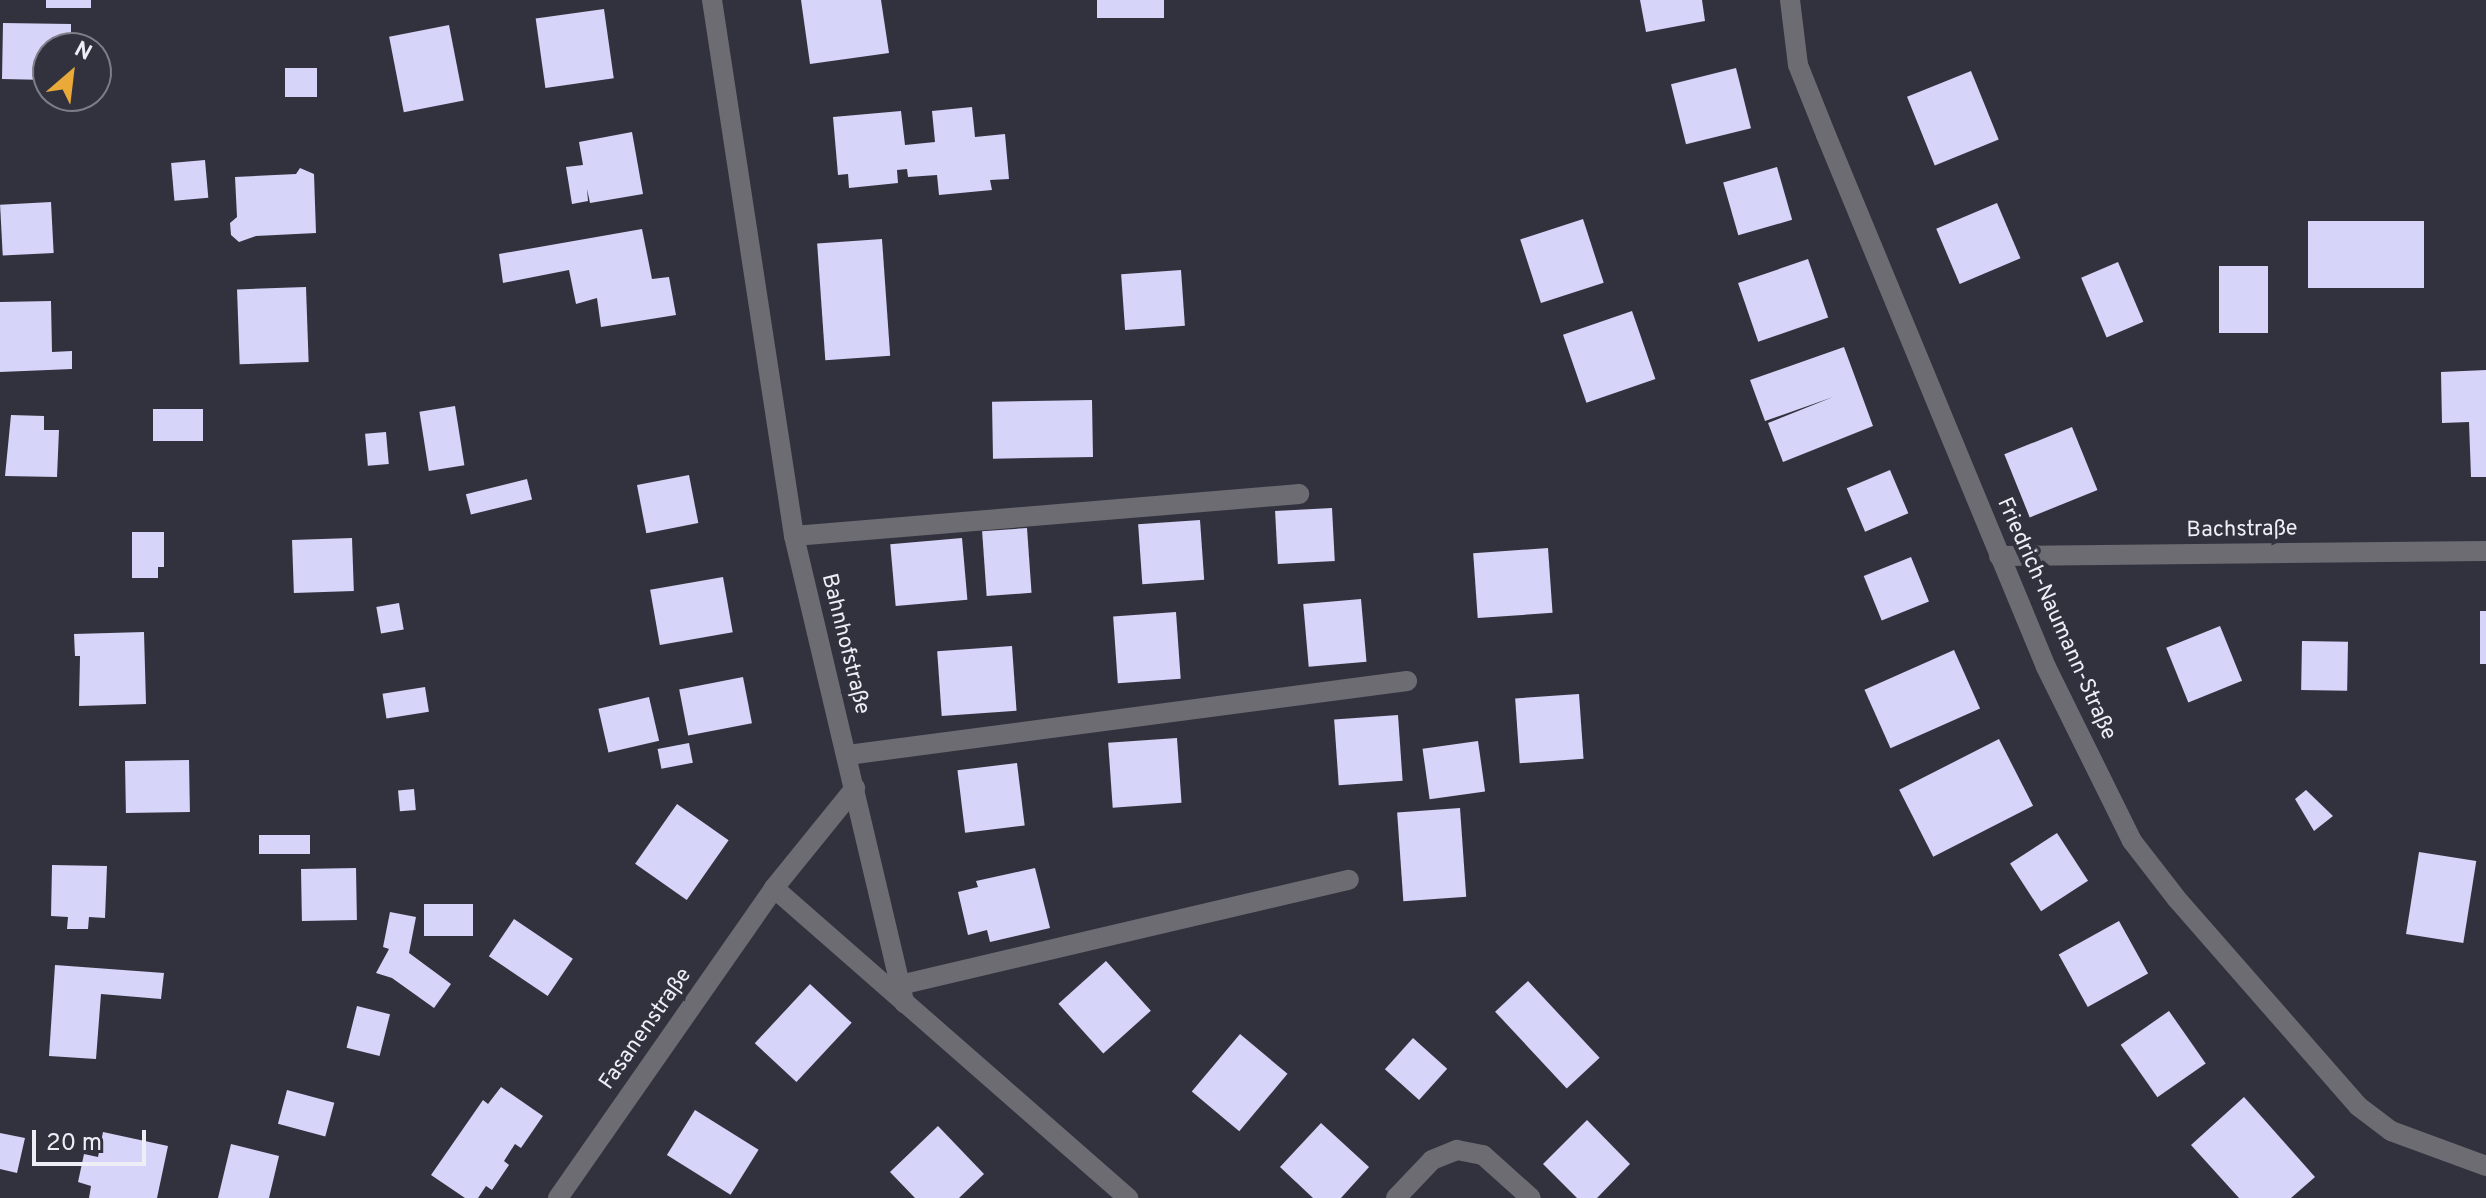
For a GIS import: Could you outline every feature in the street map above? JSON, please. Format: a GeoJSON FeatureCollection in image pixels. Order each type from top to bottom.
{"type":"FeatureCollection","features":[{"type":"Feature","properties":{"kind":"street","name":"Bahnhofstraße"},"geometry":{"type":"LineString","coordinates":[[712,0],[794,536],[902,994]]}},
{"type":"Feature","properties":{"kind":"street","name":"Friedrich-Naumann-Straße"},"geometry":{"type":"LineString","coordinates":[[1790,0],[1798,65],[2046,667],[2132,841],[2176,898],[2358,1106],[2391,1131],[2486,1166]]}},
{"type":"Feature","properties":{"kind":"street"},"geometry":{"type":"LineString","coordinates":[[794,536],[1299,494]]}},
{"type":"Feature","properties":{"kind":"street","name":"Bachstraße"},"geometry":{"type":"LineString","coordinates":[[1999,556],[2486,551]]}},
{"type":"Feature","properties":{"kind":"street"},"geometry":{"type":"LineString","coordinates":[[848,755],[1407,681]]}},
{"type":"Feature","properties":{"kind":"street","name":"Fasanenstraße"},"geometry":{"type":"LineString","coordinates":[[558,1198],[774,888],[855,788]]}},
{"type":"Feature","properties":{"kind":"street"},"geometry":{"type":"LineString","coordinates":[[902,994],[1349,880]]}},
{"type":"Feature","properties":{"kind":"street"},"geometry":{"type":"LineString","coordinates":[[774,888],[902,994],[1128,1198]]}},
{"type":"Feature","properties":{"kind":"street"},"geometry":{"type":"LineString","coordinates":[[1396,1198],[1432,1160],[1457,1150],[1483,1155],[1531,1198]]}},
{"type":"Feature","properties":{"kind":"building"},"geometry":{"type":"Polygon","coordinates":[[[46,0],[91,0],[91,8],[46,8],[46,0]]]}},
{"type":"Feature","properties":{"kind":"building"},"geometry":{"type":"Polygon","coordinates":[[[801,0],[881,0],[889,53],[810,64],[801,0]]]}},
{"type":"Feature","properties":{"kind":"building"},"geometry":{"type":"Polygon","coordinates":[[[1097,0],[1164,0],[1164,18],[1097,18],[1097,0]]]}},
{"type":"Feature","properties":{"kind":"building"},"geometry":{"type":"Polygon","coordinates":[[[1640,0],[1702,0],[1705,21],[1646,32],[1640,0]]]}},
{"type":"Feature","properties":{"kind":"building"},"geometry":{"type":"Polygon","coordinates":[[[604,9],[614,78],[545,88],[536,19],[604,9]]]}},
{"type":"Feature","properties":{"kind":"building"},"geometry":{"type":"Polygon","coordinates":[[[3,23],[71,24],[71,32],[32,32],[32,80],[2,79],[3,23]]]}},
{"type":"Feature","properties":{"kind":"building"},"geometry":{"type":"Polygon","coordinates":[[[449,25],[464,101],[404,112],[389,37],[449,25]]]}},
{"type":"Feature","properties":{"kind":"building"},"geometry":{"type":"Polygon","coordinates":[[[285,68],[317,68],[317,97],[285,97],[285,68]]]}},
{"type":"Feature","properties":{"kind":"building"},"geometry":{"type":"Polygon","coordinates":[[[1736,68],[1751,128],[1686,144],[1671,84],[1736,68]]]}},
{"type":"Feature","properties":{"kind":"building"},"geometry":{"type":"Polygon","coordinates":[[[1971,71],[1999,140],[1935,165],[1907,97],[1971,71]]]}},
{"type":"Feature","properties":{"kind":"building"},"geometry":{"type":"Polygon","coordinates":[[[972,107],[975,137],[1005,134],[1009,179],[990,180],[992,190],[939,195],[937,175],[908,177],[907,169],[897,170],[898,183],[849,188],[848,174],[838,175],[833,117],[901,111],[905,145],[935,142],[932,111],[972,107]]]}},
{"type":"Feature","properties":{"kind":"building"},"geometry":{"type":"Polygon","coordinates":[[[632,132],[643,194],[590,203],[587,189],[588,201],[572,204],[566,167],[583,165],[579,142],[632,132]]]}},
{"type":"Feature","properties":{"kind":"building"},"geometry":{"type":"Polygon","coordinates":[[[205,160],[208,198],[174,201],[171,163],[205,160]]]}},
{"type":"Feature","properties":{"kind":"building"},"geometry":{"type":"Polygon","coordinates":[[[1777,167],[1792,220],[1738,235],[1723,182],[1777,167]]]}},
{"type":"Feature","properties":{"kind":"building"},"geometry":{"type":"Polygon","coordinates":[[[300,168],[314,174],[316,233],[256,236],[239,242],[231,235],[230,223],[237,217],[235,177],[296,174],[300,168]]]}},
{"type":"Feature","properties":{"kind":"building"},"geometry":{"type":"Polygon","coordinates":[[[51,202],[54,253],[3,256],[0,205],[51,202]]]}},
{"type":"Feature","properties":{"kind":"building"},"geometry":{"type":"Polygon","coordinates":[[[1997,203],[2020,258],[1960,284],[1936,229],[1997,203]]]}},
{"type":"Feature","properties":{"kind":"building"},"geometry":{"type":"Polygon","coordinates":[[[1583,219],[1604,283],[1541,303],[1520,239],[1583,219]]]}},
{"type":"Feature","properties":{"kind":"building"},"geometry":{"type":"Polygon","coordinates":[[[2308,221],[2424,221],[2424,288],[2308,288],[2308,221]]]}},
{"type":"Feature","properties":{"kind":"building"},"geometry":{"type":"Polygon","coordinates":[[[642,229],[652,279],[669,277],[676,315],[601,327],[597,298],[576,304],[569,270],[503,283],[499,254],[642,229]]]}},
{"type":"Feature","properties":{"kind":"building"},"geometry":{"type":"Polygon","coordinates":[[[882,239],[890,356],[825,360],[817,244],[882,239]]]}},
{"type":"Feature","properties":{"kind":"building"},"geometry":{"type":"Polygon","coordinates":[[[1808,259],[1828,318],[1758,342],[1738,283],[1808,259]]]}},
{"type":"Feature","properties":{"kind":"building"},"geometry":{"type":"Polygon","coordinates":[[[2118,262],[2143,322],[2107,337],[2081,278],[2118,262]]]}},
{"type":"Feature","properties":{"kind":"building"},"geometry":{"type":"Polygon","coordinates":[[[2219,266],[2268,266],[2268,333],[2219,333],[2219,266]]]}},
{"type":"Feature","properties":{"kind":"building"},"geometry":{"type":"Polygon","coordinates":[[[1181,270],[1185,326],[1125,330],[1121,274],[1181,270]]]}},
{"type":"Feature","properties":{"kind":"building"},"geometry":{"type":"Polygon","coordinates":[[[306,287],[309,362],[240,364],[237,289],[306,287]]]}},
{"type":"Feature","properties":{"kind":"building"},"geometry":{"type":"Polygon","coordinates":[[[51,301],[52,352],[72,351],[72,369],[0,372],[0,302],[51,301]]]}},
{"type":"Feature","properties":{"kind":"building"},"geometry":{"type":"Polygon","coordinates":[[[1632,311],[1655,379],[1586,403],[1563,335],[1632,311]]]}},
{"type":"Feature","properties":{"kind":"building"},"geometry":{"type":"Polygon","coordinates":[[[1844,347],[1873,426],[1783,462],[1768,423],[1833,397],[1765,421],[1750,380],[1844,347]]]}},
{"type":"Feature","properties":{"kind":"building"},"geometry":{"type":"Polygon","coordinates":[[[2486,370],[2486,477],[2471,477],[2469,422],[2442,423],[2441,372],[2486,370]]]}},
{"type":"Feature","properties":{"kind":"building"},"geometry":{"type":"Polygon","coordinates":[[[1092,400],[1093,457],[993,459],[992,402],[1092,400]]]}},
{"type":"Feature","properties":{"kind":"building"},"geometry":{"type":"Polygon","coordinates":[[[455,406],[464,465],[429,471],[419,412],[455,406]]]}},
{"type":"Feature","properties":{"kind":"building"},"geometry":{"type":"Polygon","coordinates":[[[153,409],[203,409],[203,441],[153,441],[153,409]]]}},
{"type":"Feature","properties":{"kind":"building"},"geometry":{"type":"Polygon","coordinates":[[[11,415],[44,416],[44,430],[59,430],[57,477],[5,476],[11,415]]]}},
{"type":"Feature","properties":{"kind":"building"},"geometry":{"type":"Polygon","coordinates":[[[2072,427],[2097,490],[2030,517],[2004,454],[2072,427]]]}},
{"type":"Feature","properties":{"kind":"building"},"geometry":{"type":"Polygon","coordinates":[[[386,432],[389,464],[368,466],[365,434],[386,432]]]}},
{"type":"Feature","properties":{"kind":"building"},"geometry":{"type":"Polygon","coordinates":[[[1890,470],[1908,513],[1865,532],[1847,488],[1890,470]]]}},
{"type":"Feature","properties":{"kind":"building"},"geometry":{"type":"Polygon","coordinates":[[[689,475],[698,523],[646,533],[637,485],[689,475]]]}},
{"type":"Feature","properties":{"kind":"building"},"geometry":{"type":"Polygon","coordinates":[[[527,479],[532,499],[471,515],[466,494],[527,479]]]}},
{"type":"Feature","properties":{"kind":"building"},"geometry":{"type":"Polygon","coordinates":[[[1332,508],[1335,561],[1278,564],[1275,511],[1332,508]]]}},
{"type":"Feature","properties":{"kind":"building"},"geometry":{"type":"Polygon","coordinates":[[[1200,520],[1204,580],[1142,584],[1138,524],[1200,520]]]}},
{"type":"Feature","properties":{"kind":"building"},"geometry":{"type":"Polygon","coordinates":[[[1027,528],[1032,593],[987,596],[982,531],[1027,528]]]}},
{"type":"Feature","properties":{"kind":"building"},"geometry":{"type":"Polygon","coordinates":[[[132,532],[164,532],[164,567],[158,567],[158,578],[132,578],[132,532]]]}},
{"type":"Feature","properties":{"kind":"building"},"geometry":{"type":"Polygon","coordinates":[[[352,538],[354,591],[294,593],[292,540],[352,538]]]}},
{"type":"Feature","properties":{"kind":"building"},"geometry":{"type":"Polygon","coordinates":[[[962,538],[967,600],[896,606],[890,544],[962,538]]]}},
{"type":"Feature","properties":{"kind":"building"},"geometry":{"type":"Polygon","coordinates":[[[1548,548],[1553,613],[1478,618],[1473,553],[1548,548]]]}},
{"type":"Feature","properties":{"kind":"building"},"geometry":{"type":"Polygon","coordinates":[[[1911,557],[1929,602],[1882,621],[1864,576],[1911,557]]]}},
{"type":"Feature","properties":{"kind":"building"},"geometry":{"type":"Polygon","coordinates":[[[723,577],[733,632],[660,645],[650,590],[723,577]]]}},
{"type":"Feature","properties":{"kind":"building"},"geometry":{"type":"Polygon","coordinates":[[[1361,599],[1366,662],[1309,667],[1303,604],[1361,599]]]}},
{"type":"Feature","properties":{"kind":"building"},"geometry":{"type":"Polygon","coordinates":[[[399,603],[404,630],[381,634],[376,607],[399,603]]]}},
{"type":"Feature","properties":{"kind":"building"},"geometry":{"type":"Polygon","coordinates":[[[2480,611],[2486,611],[2486,664],[2480,664],[2480,611]]]}},
{"type":"Feature","properties":{"kind":"building"},"geometry":{"type":"Polygon","coordinates":[[[1176,612],[1181,679],[1118,683],[1113,616],[1176,612]]]}},
{"type":"Feature","properties":{"kind":"building"},"geometry":{"type":"Polygon","coordinates":[[[2220,626],[2242,681],[2188,702],[2166,648],[2220,626]]]}},
{"type":"Feature","properties":{"kind":"building"},"geometry":{"type":"Polygon","coordinates":[[[144,632],[146,704],[79,706],[80,656],[75,656],[74,634],[144,632]]]}},
{"type":"Feature","properties":{"kind":"building"},"geometry":{"type":"Polygon","coordinates":[[[2302,641],[2348,642],[2347,691],[2301,690],[2302,641]]]}},
{"type":"Feature","properties":{"kind":"building"},"geometry":{"type":"Polygon","coordinates":[[[1012,646],[1017,711],[942,716],[937,651],[1012,646]]]}},
{"type":"Feature","properties":{"kind":"building"},"geometry":{"type":"Polygon","coordinates":[[[1954,650],[1980,708],[1891,748],[1864,690],[1954,650]]]}},
{"type":"Feature","properties":{"kind":"building"},"geometry":{"type":"Polygon","coordinates":[[[743,677],[752,723],[688,736],[679,689],[743,677]]]}},
{"type":"Feature","properties":{"kind":"building"},"geometry":{"type":"Polygon","coordinates":[[[425,687],[429,712],[386,718],[383,694],[425,687]]]}},
{"type":"Feature","properties":{"kind":"building"},"geometry":{"type":"Polygon","coordinates":[[[1579,694],[1584,759],[1520,763],[1515,698],[1579,694]]]}},
{"type":"Feature","properties":{"kind":"building"},"geometry":{"type":"Polygon","coordinates":[[[649,697],[659,741],[608,753],[598,709],[649,697]]]}},
{"type":"Feature","properties":{"kind":"building"},"geometry":{"type":"Polygon","coordinates":[[[1398,715],[1403,781],[1339,785],[1334,719],[1398,715]]]}},
{"type":"Feature","properties":{"kind":"building"},"geometry":{"type":"Polygon","coordinates":[[[1177,738],[1182,803],[1113,808],[1108,743],[1177,738]]]}},
{"type":"Feature","properties":{"kind":"building"},"geometry":{"type":"Polygon","coordinates":[[[1999,739],[2033,806],[1933,857],[1899,790],[1999,739]]]}},
{"type":"Feature","properties":{"kind":"building"},"geometry":{"type":"Polygon","coordinates":[[[1478,741],[1485,792],[1430,799],[1423,749],[1478,741]]]}},
{"type":"Feature","properties":{"kind":"building"},"geometry":{"type":"Polygon","coordinates":[[[689,743],[693,763],[661,769],[658,749],[689,743]]]}},
{"type":"Feature","properties":{"kind":"building"},"geometry":{"type":"Polygon","coordinates":[[[189,760],[190,812],[126,813],[125,761],[189,760]]]}},
{"type":"Feature","properties":{"kind":"building"},"geometry":{"type":"Polygon","coordinates":[[[1017,763],[1025,826],[965,833],[957,770],[1017,763]]]}},
{"type":"Feature","properties":{"kind":"building"},"geometry":{"type":"Polygon","coordinates":[[[414,789],[416,810],[400,811],[398,790],[414,789]]]}},
{"type":"Feature","properties":{"kind":"building"},"geometry":{"type":"Polygon","coordinates":[[[2306,790],[2333,816],[2314,831],[2295,799],[2306,790]]]}},
{"type":"Feature","properties":{"kind":"building"},"geometry":{"type":"Polygon","coordinates":[[[677,804],[729,840],[687,900],[635,864],[677,804]]]}},
{"type":"Feature","properties":{"kind":"building"},"geometry":{"type":"Polygon","coordinates":[[[1460,808],[1466,897],[1403,901],[1397,812],[1460,808]]]}},
{"type":"Feature","properties":{"kind":"building"},"geometry":{"type":"Polygon","coordinates":[[[2057,833],[2088,881],[2041,911],[2010,863],[2057,833]]]}},
{"type":"Feature","properties":{"kind":"building"},"geometry":{"type":"Polygon","coordinates":[[[259,835],[310,835],[310,854],[259,854],[259,835]]]}},
{"type":"Feature","properties":{"kind":"building"},"geometry":{"type":"Polygon","coordinates":[[[2419,852],[2476,861],[2463,943],[2406,934],[2419,852]]]}},
{"type":"Feature","properties":{"kind":"building"},"geometry":{"type":"Polygon","coordinates":[[[52,865],[107,866],[105,918],[89,917],[88,929],[67,929],[68,917],[51,916],[52,865]]]}},
{"type":"Feature","properties":{"kind":"building"},"geometry":{"type":"Polygon","coordinates":[[[356,868],[357,920],[302,921],[301,869],[356,868]]]}},
{"type":"Feature","properties":{"kind":"building"},"geometry":{"type":"Polygon","coordinates":[[[1035,868],[1050,928],[990,942],[987,930],[968,935],[958,892],[978,887],[976,881],[1035,868]]]}},
{"type":"Feature","properties":{"kind":"building"},"geometry":{"type":"Polygon","coordinates":[[[424,904],[473,904],[473,936],[424,936],[424,904]]]}},
{"type":"Feature","properties":{"kind":"building"},"geometry":{"type":"Polygon","coordinates":[[[390,912],[416,917],[409,953],[451,984],[434,1008],[392,978],[376,973],[389,949],[383,947],[390,912]]]}},
{"type":"Feature","properties":{"kind":"building"},"geometry":{"type":"Polygon","coordinates":[[[514,919],[573,959],[548,996],[489,956],[514,919]]]}},
{"type":"Feature","properties":{"kind":"building"},"geometry":{"type":"Polygon","coordinates":[[[2119,921],[2148,973],[2088,1007],[2059,954],[2119,921]]]}},
{"type":"Feature","properties":{"kind":"building"},"geometry":{"type":"Polygon","coordinates":[[[1106,961],[1151,1011],[1103,1054],[1058,1004],[1106,961]]]}},
{"type":"Feature","properties":{"kind":"building"},"geometry":{"type":"Polygon","coordinates":[[[55,965],[164,973],[161,999],[101,994],[96,1059],[49,1056],[55,965]]]}},
{"type":"Feature","properties":{"kind":"building"},"geometry":{"type":"Polygon","coordinates":[[[1528,981],[1600,1058],[1567,1088],[1495,1012],[1528,981]]]}},
{"type":"Feature","properties":{"kind":"building"},"geometry":{"type":"Polygon","coordinates":[[[810,984],[852,1023],[796,1082],[755,1043],[810,984]]]}},
{"type":"Feature","properties":{"kind":"building"},"geometry":{"type":"Polygon","coordinates":[[[357,1006],[390,1014],[380,1056],[347,1048],[357,1006]]]}},
{"type":"Feature","properties":{"kind":"building"},"geometry":{"type":"Polygon","coordinates":[[[2169,1011],[2206,1063],[2157,1097],[2121,1045],[2169,1011]]]}},
{"type":"Feature","properties":{"kind":"building"},"geometry":{"type":"Polygon","coordinates":[[[1240,1034],[1287,1074],[1239,1131],[1192,1091],[1240,1034]]]}},
{"type":"Feature","properties":{"kind":"building"},"geometry":{"type":"Polygon","coordinates":[[[1413,1038],[1447,1069],[1419,1100],[1385,1069],[1413,1038]]]}},
{"type":"Feature","properties":{"kind":"building"},"geometry":{"type":"Polygon","coordinates":[[[501,1087],[543,1116],[521,1148],[515,1144],[504,1161],[509,1165],[492,1190],[486,1186],[478,1198],[465,1198],[431,1175],[483,1100],[488,1104],[501,1087]]]}},
{"type":"Feature","properties":{"kind":"building"},"geometry":{"type":"Polygon","coordinates":[[[287,1090],[334,1103],[325,1136],[278,1124],[287,1090]]]}},
{"type":"Feature","properties":{"kind":"building"},"geometry":{"type":"Polygon","coordinates":[[[2244,1097],[2315,1177],[2291,1198],[2239,1198],[2191,1145],[2244,1097]]]}},
{"type":"Feature","properties":{"kind":"building"},"geometry":{"type":"Polygon","coordinates":[[[695,1110],[759,1150],[731,1195],[667,1155],[695,1110]]]}},
{"type":"Feature","properties":{"kind":"building"},"geometry":{"type":"Polygon","coordinates":[[[1587,1120],[1630,1164],[1597,1198],[1577,1198],[1543,1164],[1587,1120]]]}},
{"type":"Feature","properties":{"kind":"building"},"geometry":{"type":"Polygon","coordinates":[[[1321,1123],[1369,1167],[1341,1198],[1313,1198],[1280,1167],[1321,1123]]]}},
{"type":"Feature","properties":{"kind":"building"},"geometry":{"type":"Polygon","coordinates":[[[938,1126],[984,1174],[959,1198],[915,1198],[890,1172],[938,1126]]]}},
{"type":"Feature","properties":{"kind":"building"},"geometry":{"type":"Polygon","coordinates":[[[103,1132],[168,1146],[157,1198],[89,1198],[91,1186],[78,1182],[84,1154],[98,1157],[103,1132]]]}},
{"type":"Feature","properties":{"kind":"building"},"geometry":{"type":"Polygon","coordinates":[[[0,1133],[25,1138],[17,1173],[0,1169],[0,1133]]]}},
{"type":"Feature","properties":{"kind":"building"},"geometry":{"type":"Polygon","coordinates":[[[231,1144],[279,1156],[269,1198],[218,1198],[231,1144]]]}}]}
